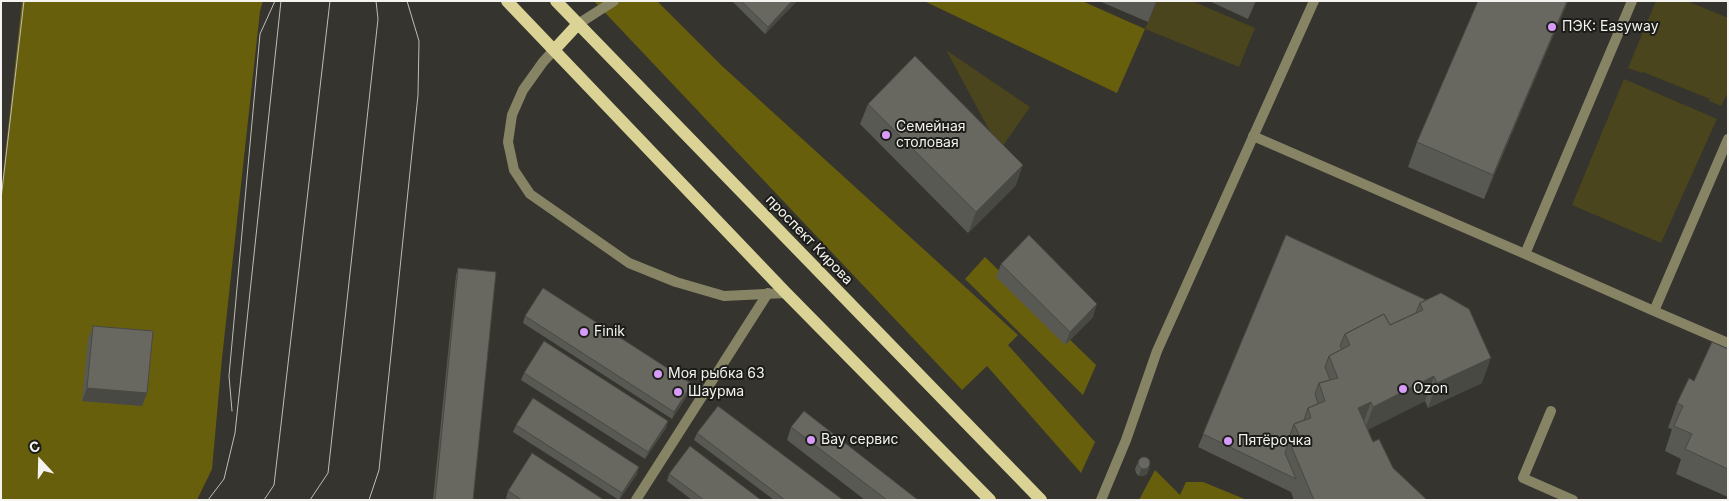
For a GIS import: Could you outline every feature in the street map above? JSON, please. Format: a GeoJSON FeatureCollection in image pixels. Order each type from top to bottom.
{"type":"FeatureCollection","features":[{"type":"Feature","properties":{"kind":"main road"},"geometry":{"type":"LineString","coordinates":[[507,1],[786,292],[990,500]]}},
{"type":"Feature","properties":{"kind":"main road","name":"проспект Кирова"},"geometry":{"type":"LineString","coordinates":[[556,1],[1041,500]]}},
{"type":"Feature","properties":{"kind":"main road"},"geometry":{"type":"LineString","coordinates":[[554,50],[578,24]]}},
{"type":"Feature","properties":{"kind":"street"},"geometry":{"type":"LineString","coordinates":[[578,24],[614,1]]}},
{"type":"Feature","properties":{"kind":"street"},"geometry":{"type":"LineString","coordinates":[[1101,500],[1126,440],[1157,351],[1314,1]]}},
{"type":"Feature","properties":{"kind":"street"},"geometry":{"type":"LineString","coordinates":[[1525,254],[1632,1]]}},
{"type":"Feature","properties":{"kind":"street"},"geometry":{"type":"LineString","coordinates":[[554,50],[523,90],[512,115],[508,142],[514,170],[530,194],[629,263],[676,282],[724,296],[786,292]]}},
{"type":"Feature","properties":{"kind":"street"},"geometry":{"type":"LineString","coordinates":[[1253,136],[1728,343]]}},
{"type":"Feature","properties":{"kind":"street"},"geometry":{"type":"LineString","coordinates":[[1654,311],[1727,143]]}},
{"type":"Feature","properties":{"kind":"street"},"geometry":{"type":"LineString","coordinates":[[636,500],[768,293]]}},
{"type":"Feature","properties":{"kind":"street"},"geometry":{"type":"LineString","coordinates":[[1551,411],[1523,478],[1573,500]]}},
{"type":"Feature","properties":{"kind":"shaded area"},"geometry":{"type":"Polygon","coordinates":[[[22,1],[263,1],[260,11],[222,358],[212,469],[197,500],[1,500],[1,193],[22,1]]]}},
{"type":"Feature","properties":{"kind":"shaded area"},"geometry":{"type":"Polygon","coordinates":[[[594,1],[657,1],[722,66],[1018,335],[1008,345],[1095,442],[1081,473],[987,366],[962,390],[594,1]]]}},
{"type":"Feature","properties":{"kind":"shaded area"},"geometry":{"type":"Polygon","coordinates":[[[924,1],[1082,1],[1145,29],[1117,93],[924,1]]]}},
{"type":"Feature","properties":{"kind":"shaded area"},"geometry":{"type":"Polygon","coordinates":[[[1157,1],[1192,1],[1255,28],[1239,67],[1145,29],[1157,1]]]}},
{"type":"Feature","properties":{"kind":"shaded area"},"geometry":{"type":"Polygon","coordinates":[[[1656,1],[1687,1],[1728,18],[1728,92],[1721,106],[1709,101],[1710,99],[1643,72],[1628,68],[1656,1]]]}},
{"type":"Feature","properties":{"kind":"shaded area"},"geometry":{"type":"Polygon","coordinates":[[[946,50],[1030,107],[1000,150],[946,50]]]}},
{"type":"Feature","properties":{"kind":"shaded area"},"geometry":{"type":"Polygon","coordinates":[[[1624,79],[1717,119],[1661,243],[1572,205],[1624,79]]]}},
{"type":"Feature","properties":{"kind":"shaded area"},"geometry":{"type":"Polygon","coordinates":[[[985,257],[1096,365],[1083,395],[965,279],[985,257]]]}},
{"type":"Feature","properties":{"kind":"shaded area"},"geometry":{"type":"Polygon","coordinates":[[[1155,470],[1180,495],[1186,482],[1203,482],[1247,500],[1139,500],[1155,470]]]}},
{"type":"Feature","properties":{"kind":"building"},"geometry":{"type":"Polygon","coordinates":[[[741,1],[792,1],[768,27],[741,1]]]}},
{"type":"Feature","properties":{"kind":"building"},"geometry":{"type":"Polygon","coordinates":[[[1478,1],[1567,1],[1493,175],[1417,142],[1478,1]]]}},
{"type":"Feature","properties":{"kind":"building"},"geometry":{"type":"Polygon","coordinates":[[[915,56],[1023,165],[976,212],[868,104],[915,56]]]}},
{"type":"Feature","properties":{"kind":"building"},"geometry":{"type":"Polygon","coordinates":[[[1029,235],[1097,304],[1070,332],[1001,264],[1029,235]]]}},
{"type":"Feature","properties":{"kind":"building"},"geometry":{"type":"Polygon","coordinates":[[[1286,235],[1426,300],[1420,303],[1416,313],[1390,325],[1384,314],[1345,334],[1340,346],[1342,349],[1329,356],[1325,367],[1330,380],[1319,383],[1315,394],[1318,404],[1308,408],[1304,420],[1294,424],[1290,435],[1292,441],[1289,441],[1285,453],[1296,479],[1203,434],[1286,235]]]}},
{"type":"Feature","properties":{"kind":"building"},"geometry":{"type":"Polygon","coordinates":[[[458,268],[496,272],[473,500],[435,500],[458,268]]]}},
{"type":"Feature","properties":{"kind":"building"},"geometry":{"type":"Polygon","coordinates":[[[543,288],[692,384],[674,412],[525,316],[543,288]]]}},
{"type":"Feature","properties":{"kind":"building"},"geometry":{"type":"Polygon","coordinates":[[[1441,293],[1469,309],[1491,358],[1437,383],[1434,376],[1373,407],[1371,402],[1358,408],[1373,442],[1379,439],[1393,468],[1427,500],[1314,500],[1289,441],[1301,439],[1294,424],[1311,418],[1308,408],[1325,401],[1319,383],[1338,378],[1329,356],[1350,345],[1345,334],[1384,314],[1390,325],[1423,310],[1420,303],[1441,293]]]}},
{"type":"Feature","properties":{"kind":"building"},"geometry":{"type":"Polygon","coordinates":[[[93,326],[153,331],[147,393],[87,388],[93,326]]]}},
{"type":"Feature","properties":{"kind":"building"},"geometry":{"type":"Polygon","coordinates":[[[544,341],[668,421],[648,452],[524,373],[544,341]]]}},
{"type":"Feature","properties":{"kind":"building"},"geometry":{"type":"Polygon","coordinates":[[[1712,342],[1728,349],[1728,469],[1685,449],[1692,434],[1674,426],[1683,406],[1677,403],[1689,378],[1694,381],[1712,342]]]}},
{"type":"Feature","properties":{"kind":"building"},"geometry":{"type":"Polygon","coordinates":[[[533,398],[639,467],[622,493],[516,425],[533,398]]]}},
{"type":"Feature","properties":{"kind":"building"},"geometry":{"type":"Polygon","coordinates":[[[718,406],[843,500],[785,500],[697,433],[718,406]]]}},
{"type":"Feature","properties":{"kind":"building"},"geometry":{"type":"Polygon","coordinates":[[[804,411],[918,500],[887,500],[791,427],[804,411]]]}},
{"type":"Feature","properties":{"kind":"building"},"geometry":{"type":"Polygon","coordinates":[[[690,446],[761,500],[704,500],[669,474],[690,446]]]}},
{"type":"Feature","properties":{"kind":"building"},"geometry":{"type":"Polygon","coordinates":[[[532,453],[604,500],[522,500],[508,491],[532,453]]]}},
{"type":"Feature","properties":{"kind":"building"},"geometry":{"type":"Polygon","coordinates":[[[1142,457],[1146,457],[1150,463],[1146,469],[1142,469],[1138,465],[1138,461],[1142,457]]]}},
{"type":"Feature","properties":{"kind":"tram line"},"geometry":{"type":"LineString","coordinates":[[1,199],[24,1]]}},
{"type":"Feature","properties":{"kind":"tram line"},"geometry":{"type":"LineString","coordinates":[[232,411],[229,376],[260,34],[275,1]]}},
{"type":"Feature","properties":{"kind":"tram line"},"geometry":{"type":"LineString","coordinates":[[208,500],[224,479],[235,433],[281,1]]}},
{"type":"Feature","properties":{"kind":"tram line"},"geometry":{"type":"LineString","coordinates":[[264,500],[274,485],[330,1]]}},
{"type":"Feature","properties":{"kind":"tram line"},"geometry":{"type":"LineString","coordinates":[[310,500],[328,473],[378,19],[376,1]]}},
{"type":"Feature","properties":{"kind":"tram line"},"geometry":{"type":"LineString","coordinates":[[369,500],[379,470],[418,95],[419,41],[407,1]]}},
{"type":"Feature","properties":{"kind":"place","name":"ПЭК: Easyway"},"geometry":{"type":"Point","coordinates":[1552,27]}},
{"type":"Feature","properties":{"kind":"place","name":"Семейная столовая"},"geometry":{"type":"Point","coordinates":[886,135]}},
{"type":"Feature","properties":{"kind":"place","name":"Finik"},"geometry":{"type":"Point","coordinates":[584,332]}},
{"type":"Feature","properties":{"kind":"place","name":"Моя рыбка 63"},"geometry":{"type":"Point","coordinates":[658,374]}},
{"type":"Feature","properties":{"kind":"place","name":"Ozon"},"geometry":{"type":"Point","coordinates":[1403,389]}},
{"type":"Feature","properties":{"kind":"place","name":"Шаурма"},"geometry":{"type":"Point","coordinates":[678,392]}},
{"type":"Feature","properties":{"kind":"place","name":"Вау сервис"},"geometry":{"type":"Point","coordinates":[811,440]}},
{"type":"Feature","properties":{"kind":"place","name":"Пятёрочка"},"geometry":{"type":"Point","coordinates":[1228,441]}}]}
